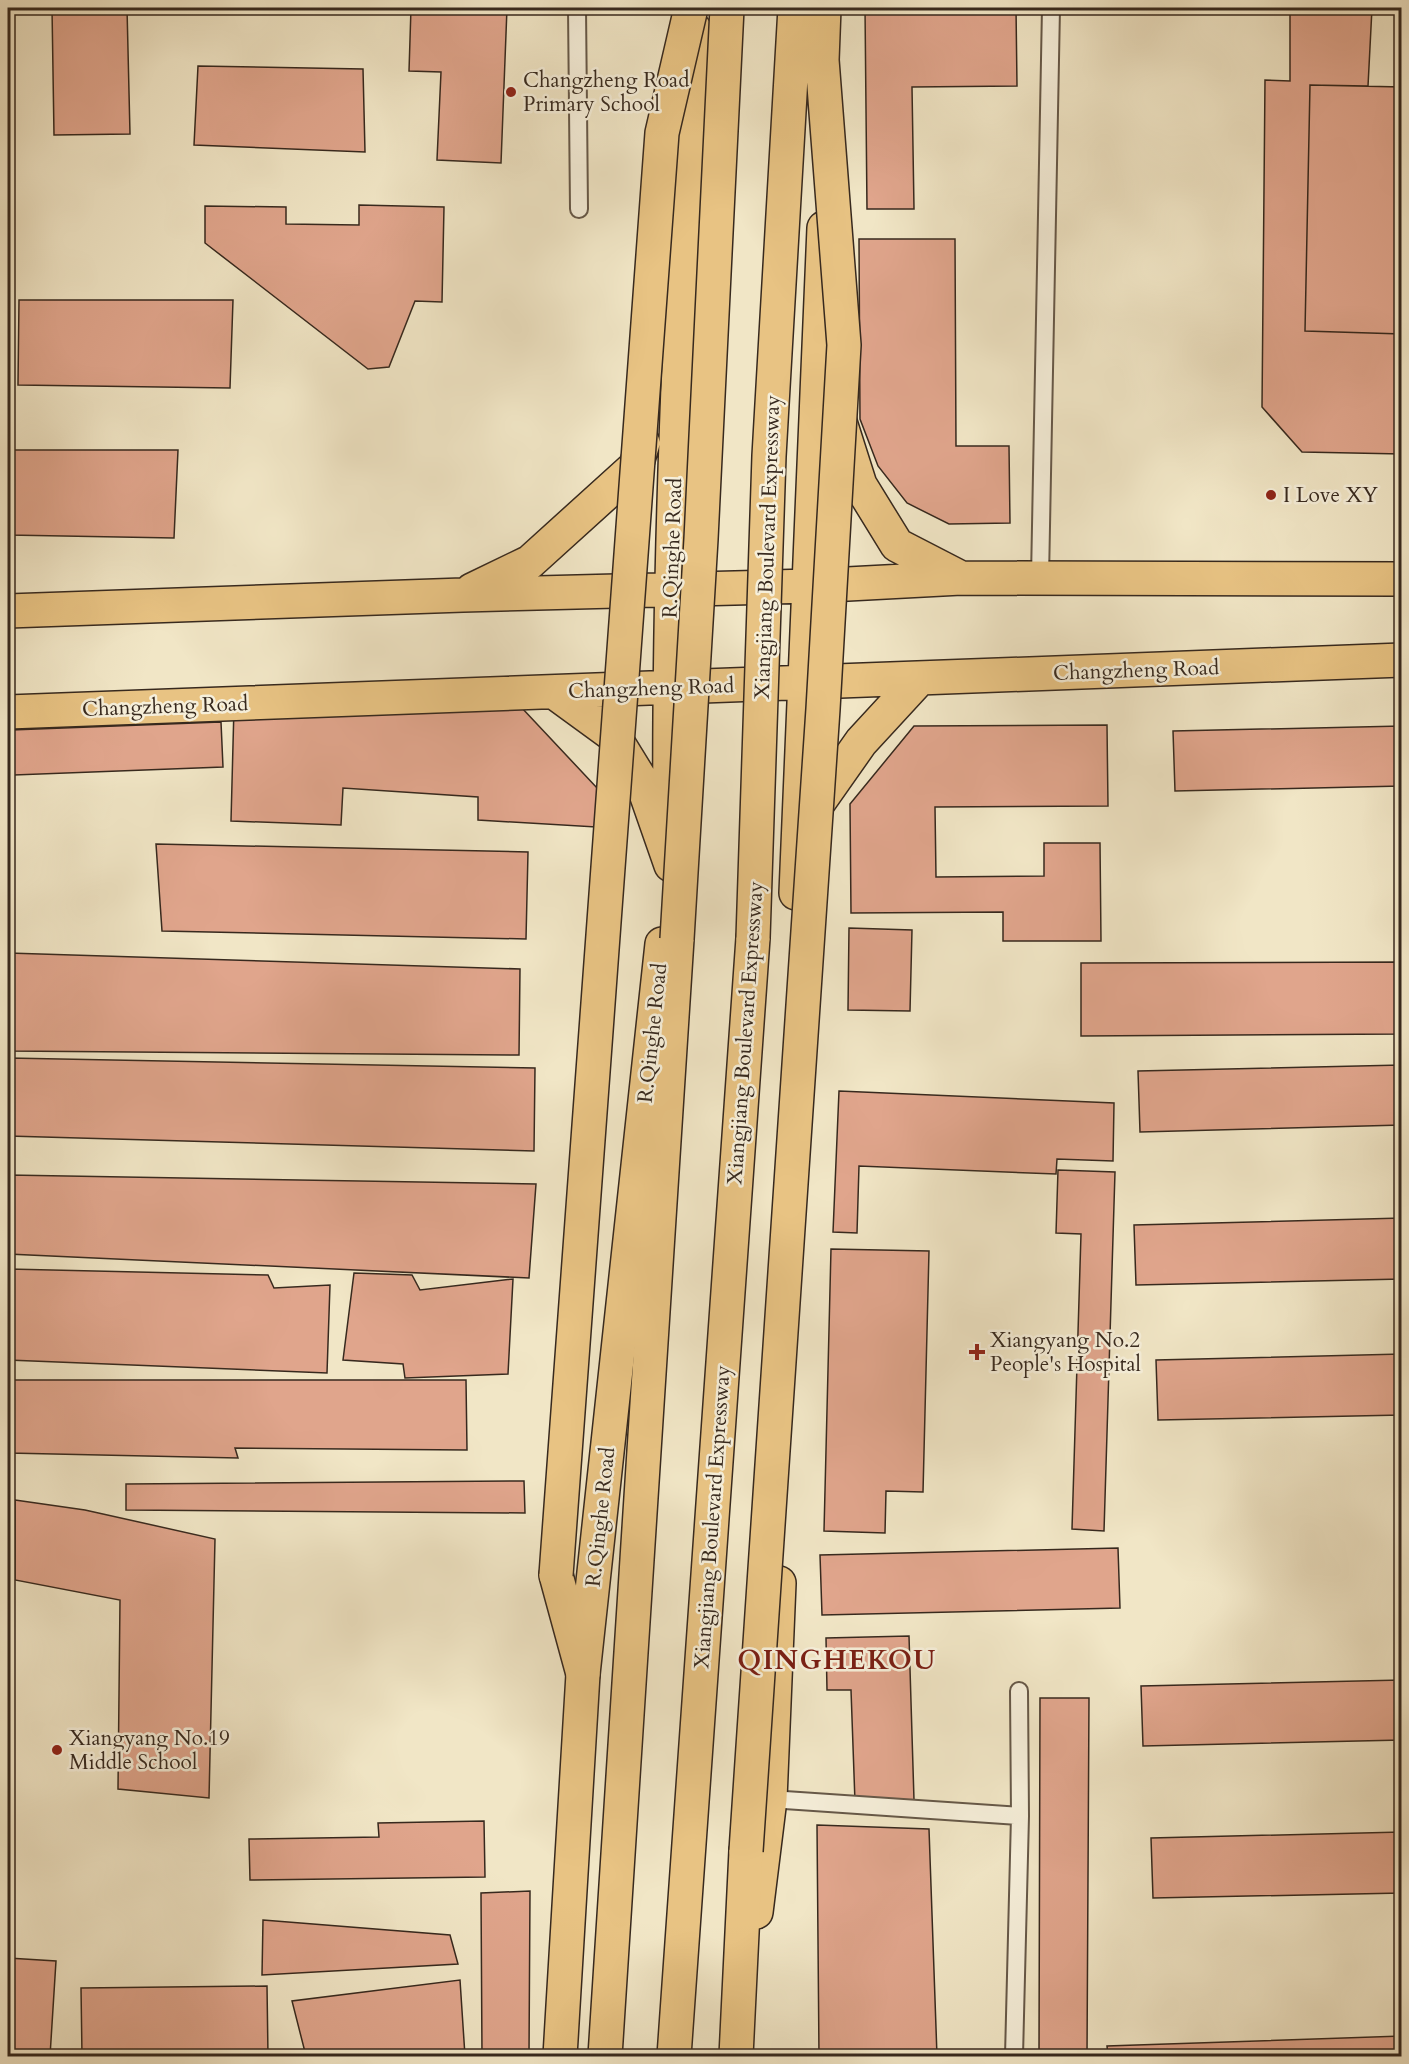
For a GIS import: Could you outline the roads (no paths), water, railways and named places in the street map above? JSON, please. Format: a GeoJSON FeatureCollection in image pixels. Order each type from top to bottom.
{"type":"FeatureCollection","features":[{"type":"Feature","properties":{"kind":"main road"},"geometry":{"type":"LineString","coordinates":[[583,1674],[555,1575],[662,133],[691,8]]}},
{"type":"Feature","properties":{"kind":"main road","name":"R.Qinghe Road"},"geometry":{"type":"LineString","coordinates":[[560,2056],[583,1674],[671,865],[669,688],[671,590],[679,327],[696,8]]}},
{"type":"Feature","properties":{"kind":"main road"},"geometry":{"type":"LineString","coordinates":[[606,2056],[701,539],[727,8]]}},
{"type":"Feature","properties":{"kind":"main road","name":"Xiangjiang Boulevard Expressway"},"geometry":{"type":"LineString","coordinates":[[674,2056],[753,938],[769,456],[795,8]]}},
{"type":"Feature","properties":{"kind":"main road"},"geometry":{"type":"LineString","coordinates":[[737,2056],[746,1851],[824,709],[844,345],[822,60],[824,8]]}},
{"type":"Feature","properties":{"kind":"main road"},"geometry":{"type":"LineString","coordinates":[[737,2056],[770,1799],[776,1705],[798,832],[807,682],[818,350],[837,8]]}},
{"type":"Feature","properties":{"kind":"main road"},"geometry":{"type":"LineString","coordinates":[[463,595],[530,562],[636,466],[679,327]]}},
{"type":"Feature","properties":{"kind":"main road"},"geometry":{"type":"LineString","coordinates":[[818,350],[860,485],[897,545],[961,578]]}},
{"type":"Feature","properties":{"kind":"main road"},"geometry":{"type":"LineString","coordinates":[[8,611],[463,595],[810,586],[961,578],[1401,579]]}},
{"type":"Feature","properties":{"kind":"main road","name":"Changzheng Road"},"geometry":{"type":"LineString","coordinates":[[8,712],[1401,660]]}},
{"type":"Feature","properties":{"kind":"main road"},"geometry":{"type":"LineString","coordinates":[[798,832],[861,742],[920,678]]}},
{"type":"Feature","properties":{"kind":"main road"},"geometry":{"type":"LineString","coordinates":[[554,692],[613,735],[642,782],[671,865]]}},
{"type":"Feature","properties":{"kind":"lane"},"geometry":{"type":"LineString","coordinates":[[577,8],[579,209]]}},
{"type":"Feature","properties":{"kind":"lane"},"geometry":{"type":"LineString","coordinates":[[1040,578],[1051,8]]}},
{"type":"Feature","properties":{"kind":"lane"},"geometry":{"type":"LineString","coordinates":[[1014,2056],[1020,1816],[1019,1691]]}},
{"type":"Feature","properties":{"kind":"lane"},"geometry":{"type":"LineString","coordinates":[[770,1799],[1020,1816]]}},
{"type":"Feature","properties":{"kind":"place","name":"Changzheng Road Primary School"},"geometry":{"type":"Point","coordinates":[511,92]}},
{"type":"Feature","properties":{"kind":"place","name":"I Love XY"},"geometry":{"type":"Point","coordinates":[1271,495]}},
{"type":"Feature","properties":{"kind":"place","name":"Xiangyang No.2 People's Hospital"},"geometry":{"type":"Point","coordinates":[977,1352]}},
{"type":"Feature","properties":{"kind":"place","name":"Xiangyang No.19 Middle School"},"geometry":{"type":"Point","coordinates":[57,1750]}},
{"type":"Feature","properties":{"kind":"district","name":"QINGHEKOU"},"geometry":{"type":"Point","coordinates":[837,1660]}}]}
